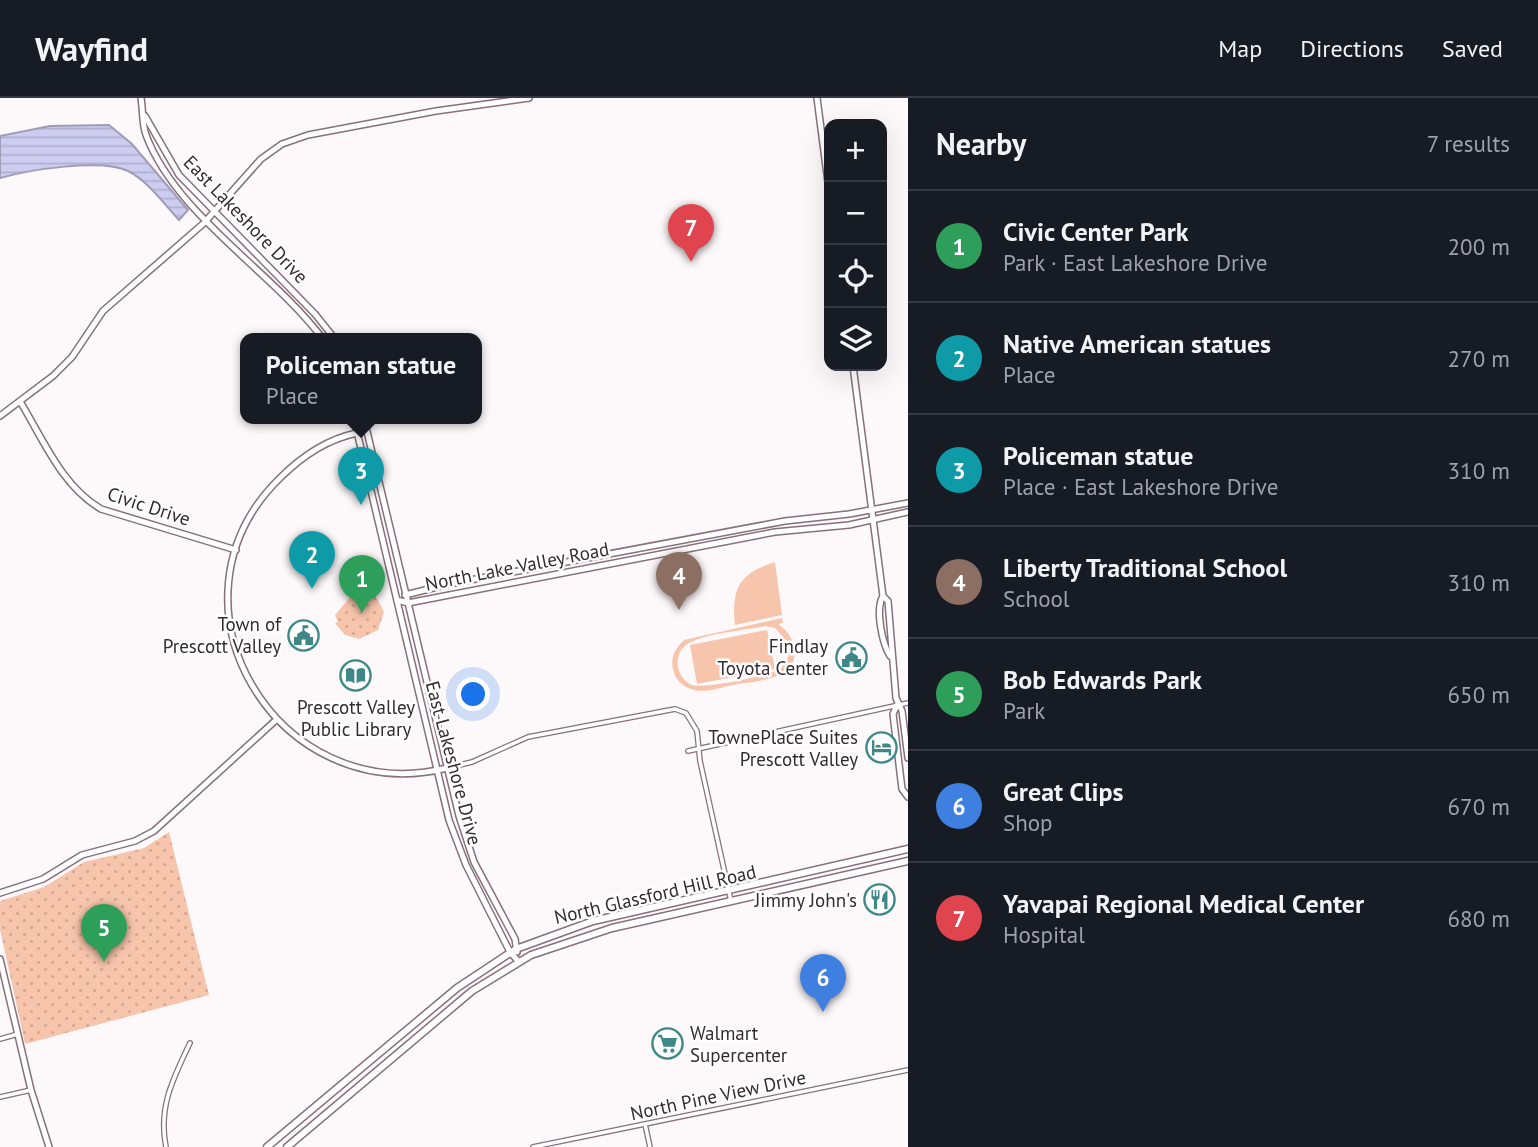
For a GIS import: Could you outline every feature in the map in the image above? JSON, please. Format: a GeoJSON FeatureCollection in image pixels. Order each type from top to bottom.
{"type":"FeatureCollection","features":[{"type":"Feature","properties":{"kind":"main road","name":"North Glassford Hill Road"},"geometry":{"type":"LineString","coordinates":[[267,1147],[457,988],[513,951],[593,920],[908,849]]}},
{"type":"Feature","properties":{"kind":"main road","name":"North Glassford Hill Road"},"geometry":{"type":"LineString","coordinates":[[287,1147],[472,991],[518,961],[587,935],[908,861]]}},
{"type":"Feature","properties":{"kind":"street","name":"East Lakeshore Drive"},"geometry":{"type":"LineString","coordinates":[[141,98],[145,132],[163,169],[207,219],[318,333]]}},
{"type":"Feature","properties":{"kind":"street"},"geometry":{"type":"LineString","coordinates":[[0,416],[21,403],[72,357],[103,311],[207,219],[261,159],[295,139],[436,111],[529,98]]}},
{"type":"Feature","properties":{"kind":"street"},"geometry":{"type":"LineString","coordinates":[[817,98],[828,182]]}},
{"type":"Feature","properties":{"kind":"street","name":"East Lakeshore Drive"},"geometry":{"type":"LineString","coordinates":[[144,114],[179,175],[311,310],[330,333]]}},
{"type":"Feature","properties":{"kind":"street"},"geometry":{"type":"LineString","coordinates":[[304,316],[311,310]]}},
{"type":"Feature","properties":{"kind":"street"},"geometry":{"type":"LineString","coordinates":[[854,371],[883,596],[879,602],[885,648],[891,657],[908,758]]}},
{"type":"Feature","properties":{"kind":"street","name":"Civic Drive"},"geometry":{"type":"LineString","coordinates":[[21,403],[69,483],[83,499],[101,509],[236,550]]}},
{"type":"Feature","properties":{"kind":"street","name":"East Lakeshore Drive"},"geometry":{"type":"LineString","coordinates":[[355,424],[449,820],[466,865],[518,961]]}},
{"type":"Feature","properties":{"kind":"street","name":"East Lakeshore Drive"},"geometry":{"type":"LineString","coordinates":[[365,424],[447,768],[474,862],[514,939],[513,951]]}},
{"type":"Feature","properties":{"kind":"street"},"geometry":{"type":"LineString","coordinates":[[367,431],[324,446],[286,472],[253,511],[236,550],[229,595],[233,640],[249,682],[276,720],[314,750],[345,765],[389,774],[447,768],[472,762],[528,737],[675,709],[693,720],[731,903]]}},
{"type":"Feature","properties":{"kind":"street","name":"North Lake Valley Road"},"geometry":{"type":"LineString","coordinates":[[397,600],[406,595],[449,584],[767,524],[908,503]]}},
{"type":"Feature","properties":{"kind":"street","name":"North Lake Valley Road"},"geometry":{"type":"LineString","coordinates":[[397,600],[408,603],[775,532],[874,520],[908,512]]}},
{"type":"Feature","properties":{"kind":"street"},"geometry":{"type":"LineString","coordinates":[[688,751],[908,704]]}},
{"type":"Feature","properties":{"kind":"street"},"geometry":{"type":"LineString","coordinates":[[897,705],[892,714],[902,789],[908,797]]}},
{"type":"Feature","properties":{"kind":"street"},"geometry":{"type":"LineString","coordinates":[[0,893],[43,879],[82,855],[135,841],[154,831],[276,720]]}},
{"type":"Feature","properties":{"kind":"street"},"geometry":{"type":"LineString","coordinates":[[466,865],[474,862]]}},
{"type":"Feature","properties":{"kind":"street"},"geometry":{"type":"LineString","coordinates":[[0,959],[2,979],[46,1146]]}},
{"type":"Feature","properties":{"kind":"street"},"geometry":{"type":"LineString","coordinates":[[0,1038],[18,1034]]}},
{"type":"Feature","properties":{"kind":"street"},"geometry":{"type":"LineString","coordinates":[[166,1147],[162,1122],[165,1098],[190,1043]]}},
{"type":"Feature","properties":{"kind":"street","name":"North Pine View Drive"},"geometry":{"type":"LineString","coordinates":[[533,1147],[908,1070]]}},
{"type":"Feature","properties":{"kind":"street"},"geometry":{"type":"LineString","coordinates":[[0,1097],[31,1090]]}},
{"type":"Feature","properties":{"kind":"street"},"geometry":{"type":"LineString","coordinates":[[645,1124],[650,1147]]}},
{"type":"Feature","properties":{"kind":"shaded area"},"geometry":{"type":"Polygon","coordinates":[[[775,562],[782,615],[735,625],[734,602],[740,584],[753,571],[775,562]]]}},
{"type":"Feature","properties":{"kind":"shaded area"},"geometry":{"type":"Polygon","coordinates":[[[357,589],[375,595],[384,612],[378,630],[359,639],[345,635],[335,623],[338,622],[335,615],[357,589]]]}},
{"type":"Feature","properties":{"kind":"shaded area"},"geometry":{"type":"Polygon","coordinates":[[[782,618],[783,623],[778,624],[792,639],[794,657],[791,666],[774,677],[700,691],[684,685],[674,673],[673,657],[684,640],[782,618]],[[765,626],[727,632],[691,642],[678,657],[679,670],[686,681],[699,686],[751,678],[775,671],[786,663],[789,644],[775,628],[765,626]]]}},
{"type":"Feature","properties":{"kind":"shaded area"},"geometry":{"type":"Polygon","coordinates":[[[767,630],[775,669],[697,684],[690,645],[767,630]]]}},
{"type":"Feature","properties":{"kind":"shaded area"},"geometry":{"type":"Polygon","coordinates":[[[169,832],[209,995],[25,1044],[0,929],[0,901],[44,887],[84,862],[144,848],[169,832]]]}},
{"type":"Feature","properties":{"kind":"water"},"geometry":{"type":"Polygon","coordinates":[[[109,125],[132,144],[188,210],[179,220],[142,181],[128,171],[116,167],[83,165],[0,178],[0,136],[50,126],[109,125]]]}},
{"type":"Feature","properties":{"kind":"place","name":"Yavapai Regional Medical Center"},"geometry":{"type":"Point","coordinates":[691,262]}},
{"type":"Feature","properties":{"kind":"place","name":"Policeman statue"},"geometry":{"type":"Point","coordinates":[361,505]}},
{"type":"Feature","properties":{"kind":"place","name":"Native American statues"},"geometry":{"type":"Point","coordinates":[312,589]}},
{"type":"Feature","properties":{"kind":"place","name":"Liberty Traditional School"},"geometry":{"type":"Point","coordinates":[679,610]}},
{"type":"Feature","properties":{"kind":"place","name":"Civic Center Park"},"geometry":{"type":"Point","coordinates":[362,613]}},
{"type":"Feature","properties":{"kind":"place","name":"Town of Prescott Valley"},"geometry":{"type":"Point","coordinates":[304,635]}},
{"type":"Feature","properties":{"kind":"place","name":"Findlay Toyota Center"},"geometry":{"type":"Point","coordinates":[851,657]}},
{"type":"Feature","properties":{"kind":"place","name":"Prescott Valley Public Library"},"geometry":{"type":"Point","coordinates":[356,676]}},
{"type":"Feature","properties":{"kind":"place","name":"TownePlace Suites Prescott Valley"},"geometry":{"type":"Point","coordinates":[881,748]}},
{"type":"Feature","properties":{"kind":"place","name":"Jimmy John's"},"geometry":{"type":"Point","coordinates":[880,900]}},
{"type":"Feature","properties":{"kind":"place","name":"Bob Edwards Park"},"geometry":{"type":"Point","coordinates":[104,962]}},
{"type":"Feature","properties":{"kind":"place","name":"Great Clips"},"geometry":{"type":"Point","coordinates":[823,1012]}},
{"type":"Feature","properties":{"kind":"place","name":"Walmart Supercenter"},"geometry":{"type":"Point","coordinates":[667,1044]}}]}
